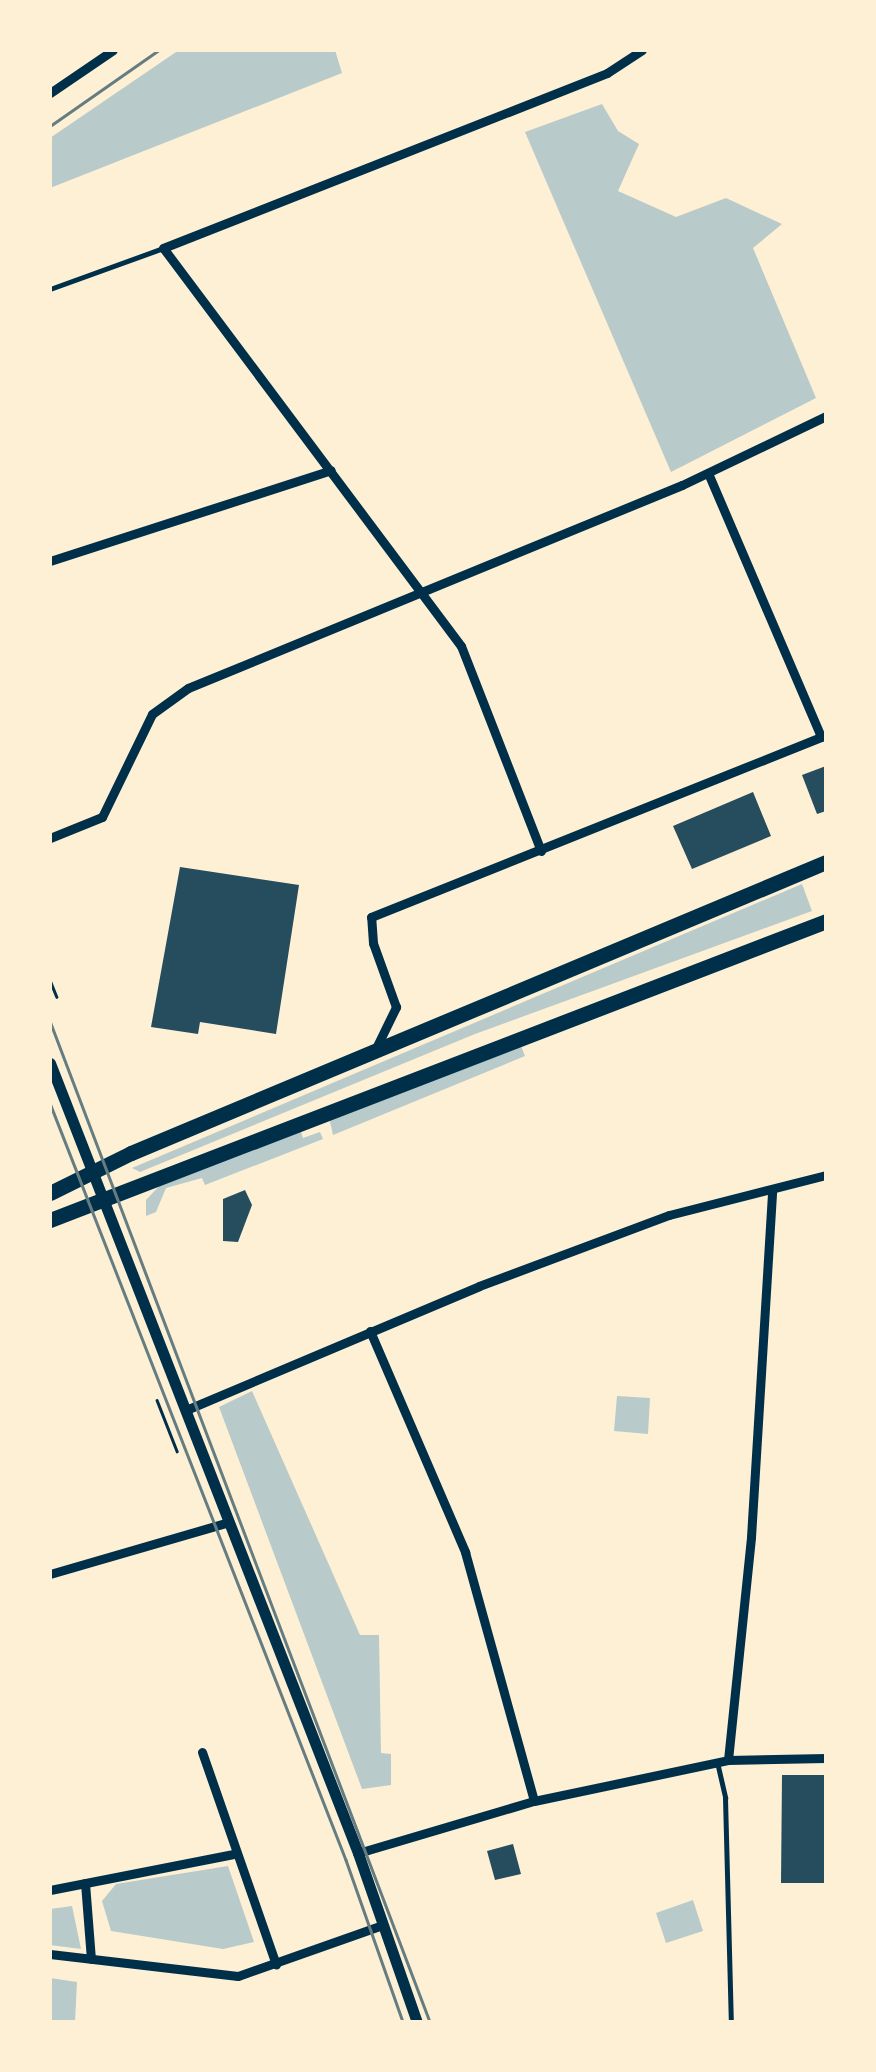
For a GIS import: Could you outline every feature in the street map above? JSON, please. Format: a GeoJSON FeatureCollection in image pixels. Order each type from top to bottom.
{"type":"FeatureCollection","features":[{"type":"Feature","properties":{"kind":"main road"},"geometry":{"type":"LineString","coordinates":[[50,1193],[826,862]]}},
{"type":"Feature","properties":{"kind":"main road"},"geometry":{"type":"LineString","coordinates":[[50,1220],[826,921]]}},
{"type":"Feature","properties":{"kind":"street"},"geometry":{"type":"LineString","coordinates":[[50,93],[113,50]]}},
{"type":"Feature","properties":{"kind":"street"},"geometry":{"type":"LineString","coordinates":[[540,850],[474,672],[424,593],[163,248],[607,73],[642,50]]}},
{"type":"Feature","properties":{"kind":"street"},"geometry":{"type":"LineString","coordinates":[[50,838],[102,817],[152,714],[188,688],[708,473],[826,416]]}},
{"type":"Feature","properties":{"kind":"street"},"geometry":{"type":"LineString","coordinates":[[50,562],[331,470]]}},
{"type":"Feature","properties":{"kind":"street"},"geometry":{"type":"LineString","coordinates":[[370,1054],[386,1037],[396,1007],[373,943],[371,917],[824,736],[708,473]]}},
{"type":"Feature","properties":{"kind":"street"},"geometry":{"type":"LineString","coordinates":[[50,1063],[358,1853],[416,2022]]}},
{"type":"Feature","properties":{"kind":"street"},"geometry":{"type":"LineString","coordinates":[[186,1410],[370,1331],[669,1215],[826,1174]]}},
{"type":"Feature","properties":{"kind":"street"},"geometry":{"type":"LineString","coordinates":[[722,1761],[751,1537],[772,1190]]}},
{"type":"Feature","properties":{"kind":"street"},"geometry":{"type":"LineString","coordinates":[[370,1331],[465,1552],[534,1801]]}},
{"type":"Feature","properties":{"kind":"street"},"geometry":{"type":"LineString","coordinates":[[50,1574],[229,1522]]}},
{"type":"Feature","properties":{"kind":"street"},"geometry":{"type":"LineString","coordinates":[[202,1752],[233,1854],[276,1964]]}},
{"type":"Feature","properties":{"kind":"street"},"geometry":{"type":"LineString","coordinates":[[358,1853],[534,1801],[722,1761],[826,1758]]}},
{"type":"Feature","properties":{"kind":"street"},"geometry":{"type":"LineString","coordinates":[[50,1874],[51,1890],[233,1854]]}},
{"type":"Feature","properties":{"kind":"street"},"geometry":{"type":"LineString","coordinates":[[84,1883],[91,1959]]}},
{"type":"Feature","properties":{"kind":"street"},"geometry":{"type":"LineString","coordinates":[[50,1954],[209,1977],[276,1964],[383,1925]]}},
{"type":"Feature","properties":{"kind":"lane"},"geometry":{"type":"LineString","coordinates":[[50,289],[163,248]]}},
{"type":"Feature","properties":{"kind":"lane"},"geometry":{"type":"LineString","coordinates":[[722,1761],[730,2022]]}},
{"type":"Feature","properties":{"kind":"path"},"geometry":{"type":"LineString","coordinates":[[50,980],[56,997]]}},
{"type":"Feature","properties":{"kind":"path"},"geometry":{"type":"LineString","coordinates":[[157,1400],[177,1451]]}},
{"type":"Feature","properties":{"kind":"shaded area"},"geometry":{"type":"Polygon","coordinates":[[[179,50],[335,50],[342,73],[50,188],[50,138],[179,50]]]}},
{"type":"Feature","properties":{"kind":"shaded area"},"geometry":{"type":"Polygon","coordinates":[[[602,104],[618,131],[639,144],[618,191],[676,217],[726,198],[782,224],[753,248],[816,398],[671,472],[525,132],[602,104]]]}},
{"type":"Feature","properties":{"kind":"shaded area"},"geometry":{"type":"Polygon","coordinates":[[[802,884],[812,911],[475,1034],[140,1172],[132,1168],[802,884]]]}},
{"type":"Feature","properties":{"kind":"shaded area"},"geometry":{"type":"Polygon","coordinates":[[[521,1046],[525,1056],[333,1135],[329,1117],[521,1046]]]}},
{"type":"Feature","properties":{"kind":"shaded area"},"geometry":{"type":"Polygon","coordinates":[[[300,1129],[303,1138],[320,1132],[323,1139],[205,1185],[202,1178],[166,1188],[156,1212],[146,1216],[146,1200],[163,1182],[300,1129]]]}},
{"type":"Feature","properties":{"kind":"shaded area"},"geometry":{"type":"Polygon","coordinates":[[[252,1391],[360,1635],[379,1635],[381,1753],[391,1754],[391,1785],[362,1789],[219,1407],[252,1391]]]}},
{"type":"Feature","properties":{"kind":"shaded area"},"geometry":{"type":"Polygon","coordinates":[[[617,1396],[650,1398],[648,1434],[614,1431],[617,1396]]]}},
{"type":"Feature","properties":{"kind":"shaded area"},"geometry":{"type":"Polygon","coordinates":[[[228,1866],[254,1942],[223,1949],[111,1931],[102,1901],[116,1884],[228,1866]]]}},
{"type":"Feature","properties":{"kind":"shaded area"},"geometry":{"type":"Polygon","coordinates":[[[693,1900],[703,1931],[666,1943],[656,1913],[693,1900]]]}},
{"type":"Feature","properties":{"kind":"shaded area"},"geometry":{"type":"Polygon","coordinates":[[[72,1906],[81,1949],[50,1945],[50,1909],[72,1906]]]}},
{"type":"Feature","properties":{"kind":"shaded area"},"geometry":{"type":"Polygon","coordinates":[[[50,1978],[77,1982],[75,2022],[50,2022],[50,1978]]]}},
{"type":"Feature","properties":{"kind":"building"},"geometry":{"type":"Polygon","coordinates":[[[826,766],[826,811],[817,814],[802,775],[826,766]]]}},
{"type":"Feature","properties":{"kind":"building"},"geometry":{"type":"Polygon","coordinates":[[[753,792],[771,836],[692,869],[673,826],[753,792]]]}},
{"type":"Feature","properties":{"kind":"building"},"geometry":{"type":"Polygon","coordinates":[[[180,867],[299,885],[276,1034],[200,1022],[198,1034],[151,1027],[180,867]]]}},
{"type":"Feature","properties":{"kind":"building"},"geometry":{"type":"Polygon","coordinates":[[[245,1190],[252,1205],[238,1242],[223,1241],[223,1199],[245,1190]]]}},
{"type":"Feature","properties":{"kind":"building"},"geometry":{"type":"Polygon","coordinates":[[[782,1775],[826,1775],[826,1883],[781,1883],[782,1775]]]}},
{"type":"Feature","properties":{"kind":"building"},"geometry":{"type":"Polygon","coordinates":[[[513,1844],[521,1874],[495,1880],[487,1851],[513,1844]]]}},
{"type":"Feature","properties":{"kind":"tram line"},"geometry":{"type":"LineString","coordinates":[[50,126],[159,50]]}},
{"type":"Feature","properties":{"kind":"tram line"},"geometry":{"type":"LineString","coordinates":[[50,1021],[430,2022]]}},
{"type":"Feature","properties":{"kind":"tram line"},"geometry":{"type":"LineString","coordinates":[[50,1103],[346,1860],[403,2022]]}}]}
